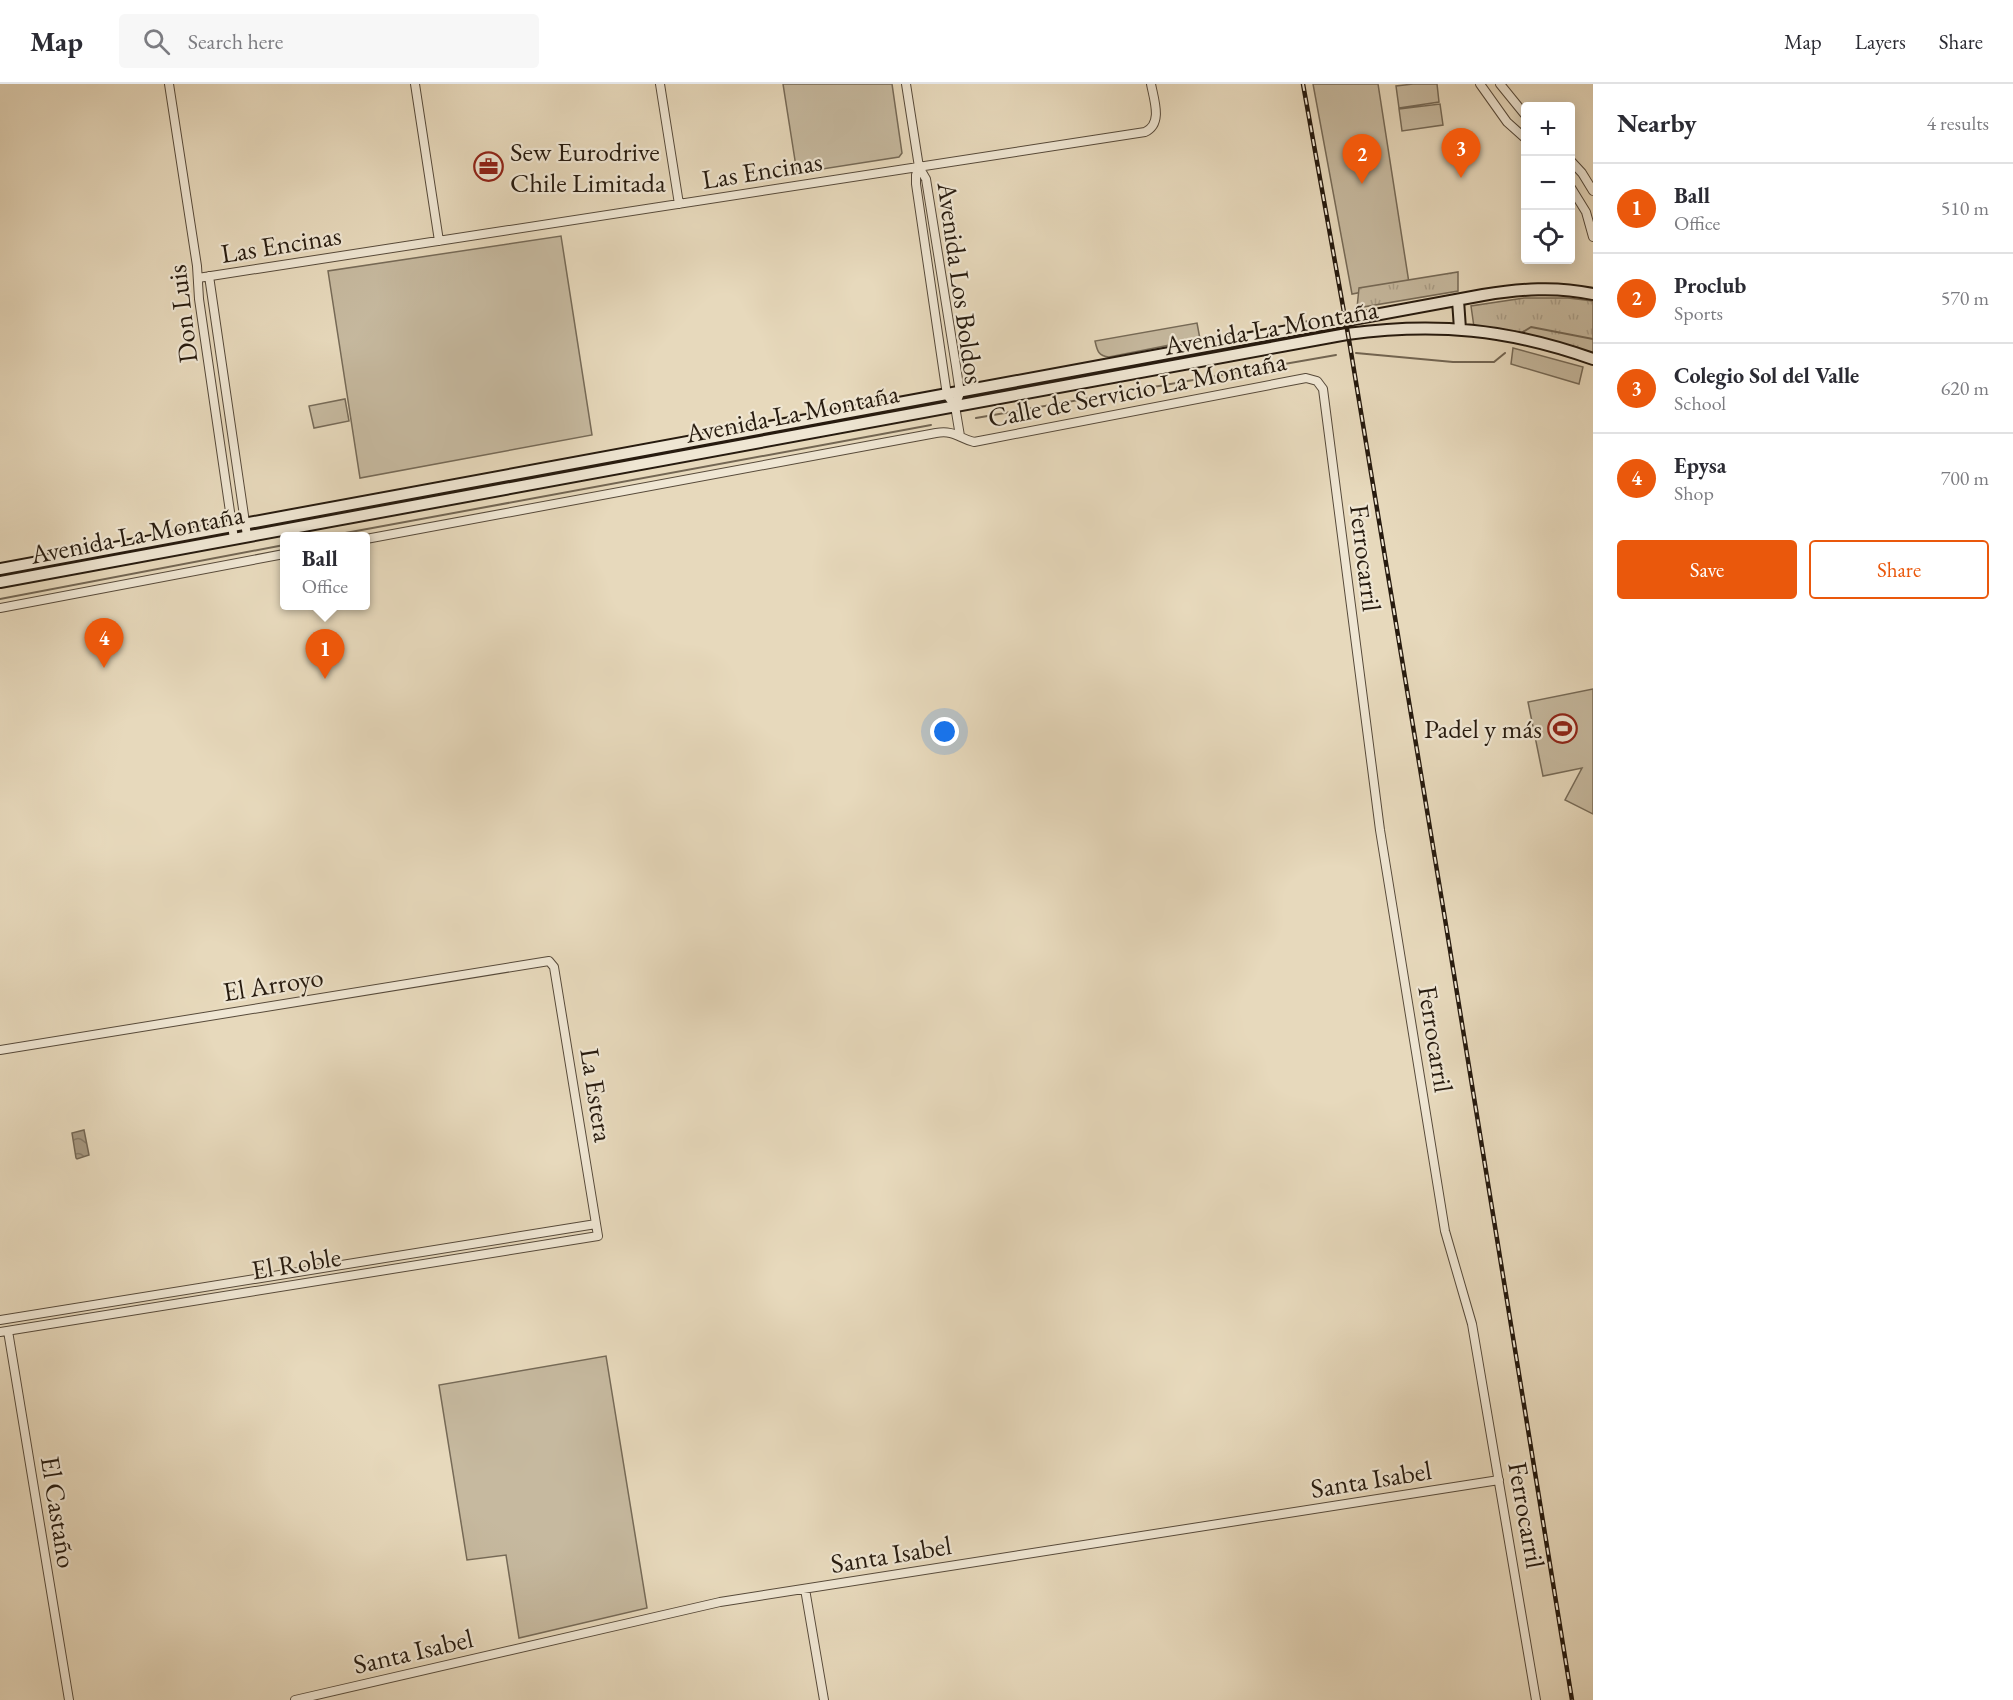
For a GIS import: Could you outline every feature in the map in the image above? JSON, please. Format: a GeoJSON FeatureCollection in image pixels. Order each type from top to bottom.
{"type":"FeatureCollection","features":[{"type":"Feature","properties":{"kind":"main road","name":"Avenida La Montaña"},"geometry":{"type":"LineString","coordinates":[[0,569],[1458,300],[1534,289],[1593,294]]}},
{"type":"Feature","properties":{"kind":"main road"},"geometry":{"type":"LineString","coordinates":[[1458,300],[1460,329]]}},
{"type":"Feature","properties":{"kind":"main road","name":"Avenida La Montaña"},"geometry":{"type":"LineString","coordinates":[[0,582],[1347,334],[1405,328],[1460,329],[1526,339],[1593,359]]}},
{"type":"Feature","properties":{"kind":"main road"},"geometry":{"type":"LineString","coordinates":[[165,538],[167,551]]}},
{"type":"Feature","properties":{"kind":"street","name":"Don Luis"},"geometry":{"type":"LineString","coordinates":[[170,84],[234,538]]}},
{"type":"Feature","properties":{"kind":"street"},"geometry":{"type":"LineString","coordinates":[[415,84],[439,241]]}},
{"type":"Feature","properties":{"kind":"street"},"geometry":{"type":"LineString","coordinates":[[660,84],[679,204]]}},
{"type":"Feature","properties":{"kind":"street","name":"Avenida Los Boldos"},"geometry":{"type":"LineString","coordinates":[[906,84],[919,167],[926,179],[960,393],[955,406]]}},
{"type":"Feature","properties":{"kind":"street","name":"Las Encinas"},"geometry":{"type":"LineString","coordinates":[[198,278],[1145,132],[1153,128],[1156,119],[1151,84]]}},
{"type":"Feature","properties":{"kind":"street"},"geometry":{"type":"LineString","coordinates":[[1480,84],[1507,122],[1521,135]]}},
{"type":"Feature","properties":{"kind":"street"},"geometry":{"type":"LineString","coordinates":[[1500,84],[1521,110]]}},
{"type":"Feature","properties":{"kind":"street","name":"Avenida Los Boldos"},"geometry":{"type":"LineString","coordinates":[[919,167],[916,184],[947,395],[955,406],[960,436]]}},
{"type":"Feature","properties":{"kind":"street"},"geometry":{"type":"LineString","coordinates":[[1575,167],[1593,191]]}},
{"type":"Feature","properties":{"kind":"street"},"geometry":{"type":"LineString","coordinates":[[1575,193],[1589,211],[1593,237]]}},
{"type":"Feature","properties":{"kind":"street"},"geometry":{"type":"LineString","coordinates":[[209,276],[247,536]]}},
{"type":"Feature","properties":{"kind":"street","name":"Calle de Servicio La Montaña"},"geometry":{"type":"LineString","coordinates":[[370,538],[946,431],[974,442],[1304,379],[1317,381]]}},
{"type":"Feature","properties":{"kind":"street","name":"Ferrocarril"},"geometry":{"type":"LineString","coordinates":[[1317,381],[1323,389],[1380,830],[1442,1209],[1472,1324],[1536,1700]]}},
{"type":"Feature","properties":{"kind":"street"},"geometry":{"type":"LineString","coordinates":[[0,608],[280,555]]}},
{"type":"Feature","properties":{"kind":"street","name":"El Arroyo"},"geometry":{"type":"LineString","coordinates":[[0,1050],[546,961],[552,962]]}},
{"type":"Feature","properties":{"kind":"street","name":"La Estera"},"geometry":{"type":"LineString","coordinates":[[552,962],[564,1022],[598,1236]]}},
{"type":"Feature","properties":{"kind":"street","name":"El Roble"},"geometry":{"type":"LineString","coordinates":[[0,1320],[596,1224]]}},
{"type":"Feature","properties":{"kind":"street","name":"El Roble"},"geometry":{"type":"LineString","coordinates":[[4,1331],[598,1236]]}},
{"type":"Feature","properties":{"kind":"street"},"geometry":{"type":"LineString","coordinates":[[137,1298],[139,1309]]}},
{"type":"Feature","properties":{"kind":"street","name":"El Castaño"},"geometry":{"type":"LineString","coordinates":[[4,1331],[69,1700]]}},
{"type":"Feature","properties":{"kind":"street","name":"Santa Isabel"},"geometry":{"type":"LineString","coordinates":[[295,1700],[708,1605],[1499,1480]]}},
{"type":"Feature","properties":{"kind":"street"},"geometry":{"type":"LineString","coordinates":[[805,1589],[824,1700]]}},
{"type":"Feature","properties":{"kind":"green space"},"geometry":{"type":"Polygon","coordinates":[[[783,84],[892,84],[902,153],[899,157],[797,173],[783,84]]]}},
{"type":"Feature","properties":{"kind":"green space"},"geometry":{"type":"Polygon","coordinates":[[[1313,84],[1378,84],[1409,283],[1352,294],[1313,84]]]}},
{"type":"Feature","properties":{"kind":"green space"},"geometry":{"type":"Polygon","coordinates":[[[1437,84],[1439,102],[1399,108],[1396,86],[1437,84]]]}},
{"type":"Feature","properties":{"kind":"green space"},"geometry":{"type":"Polygon","coordinates":[[[1440,104],[1443,125],[1402,131],[1399,109],[1440,104]]]}},
{"type":"Feature","properties":{"kind":"green space"},"geometry":{"type":"Polygon","coordinates":[[[561,236],[592,435],[360,478],[328,271],[561,236]]]}},
{"type":"Feature","properties":{"kind":"green space"},"geometry":{"type":"Polygon","coordinates":[[[1458,272],[1458,291],[1357,308],[1359,288],[1458,272]]]}},
{"type":"Feature","properties":{"kind":"green space"},"geometry":{"type":"Polygon","coordinates":[[[1524,298],[1568,298],[1593,301],[1593,358],[1474,327],[1471,306],[1524,298]]]}},
{"type":"Feature","properties":{"kind":"green space"},"geometry":{"type":"Polygon","coordinates":[[[1197,323],[1200,339],[1109,357],[1102,355],[1096,347],[1095,341],[1197,323]]]}},
{"type":"Feature","properties":{"kind":"green space"},"geometry":{"type":"Polygon","coordinates":[[[1513,348],[1583,367],[1579,384],[1511,364],[1513,348]]]}},
{"type":"Feature","properties":{"kind":"green space"},"geometry":{"type":"Polygon","coordinates":[[[345,399],[349,421],[314,428],[309,406],[345,399]]]}},
{"type":"Feature","properties":{"kind":"green space","name":"Padel y más"},"geometry":{"type":"Polygon","coordinates":[[[1593,689],[1593,814],[1565,800],[1582,768],[1543,776],[1528,702],[1593,689]]]}},
{"type":"Feature","properties":{"kind":"green space"},"geometry":{"type":"Polygon","coordinates":[[[606,1356],[647,1608],[519,1638],[506,1555],[467,1560],[439,1385],[606,1356]]]}},
{"type":"Feature","properties":{"kind":"water"},"geometry":{"type":"Polygon","coordinates":[[[84,1130],[89,1155],[77,1159],[72,1133],[84,1130]]]}},
{"type":"Feature","properties":{"kind":"waterway"},"geometry":{"type":"LineString","coordinates":[[1518,335],[1531,327],[1593,339]]}},
{"type":"Feature","properties":{"kind":"waterway"},"geometry":{"type":"LineString","coordinates":[[1356,353],[1453,362],[1494,362],[1505,353]]}},
{"type":"Feature","properties":{"kind":"waterway"},"geometry":{"type":"LineString","coordinates":[[976,418],[1336,355]]}},
{"type":"Feature","properties":{"kind":"waterway"},"geometry":{"type":"LineString","coordinates":[[351,532],[931,425]]}},
{"type":"Feature","properties":{"kind":"waterway"},"geometry":{"type":"LineString","coordinates":[[0,599],[280,546]]}},
{"type":"Feature","properties":{"kind":"railway"},"geometry":{"type":"LineString","coordinates":[[1303,84],[1349,340],[1572,1700]]}},
{"type":"Feature","properties":{"kind":"place","name":"Sew Eurodrive Chile Limitada"},"geometry":{"type":"Point","coordinates":[489,167]}},
{"type":"Feature","properties":{"kind":"place","name":"Colegio Sol del Valle"},"geometry":{"type":"Point","coordinates":[1461,178]}},
{"type":"Feature","properties":{"kind":"place","name":"Proclub"},"geometry":{"type":"Point","coordinates":[1362,184]}},
{"type":"Feature","properties":{"kind":"place","name":"Epysa"},"geometry":{"type":"Point","coordinates":[104,668]}},
{"type":"Feature","properties":{"kind":"place","name":"Ball"},"geometry":{"type":"Point","coordinates":[325,679]}},
{"type":"Feature","properties":{"kind":"place","name":"Padel y más"},"geometry":{"type":"Point","coordinates":[1563,728]}}]}
